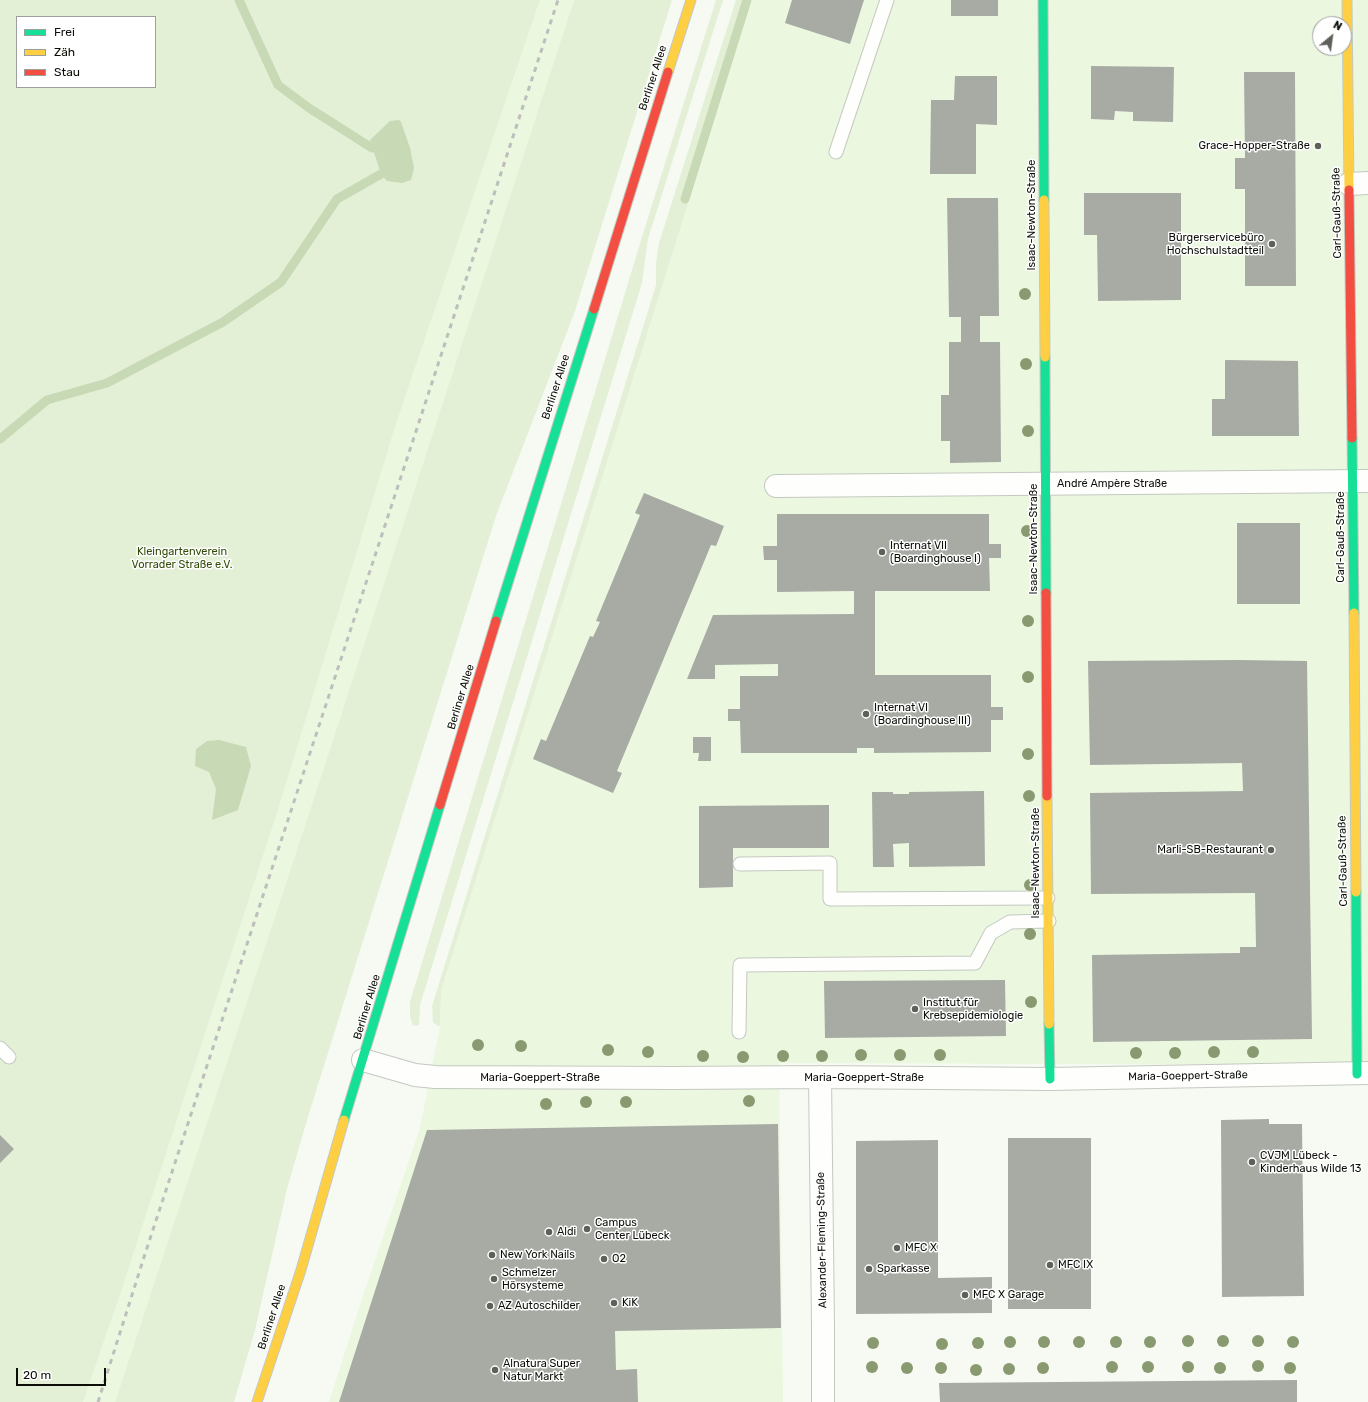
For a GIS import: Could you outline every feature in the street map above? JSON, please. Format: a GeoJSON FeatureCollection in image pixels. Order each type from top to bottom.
{"type":"FeatureCollection","features":[{"type":"Feature","properties":{"kind":"street","name":"Berliner Allee"},"geometry":{"type":"LineString","coordinates":[[257,1402],[300,1270],[526,524],[691,0]]}},
{"type":"Feature","properties":{"kind":"street","name":"Isaac-Newton-Straße"},"geometry":{"type":"LineString","coordinates":[[1043,0],[1046,647],[1050,1078]]}},
{"type":"Feature","properties":{"kind":"street","name":"Carl-Gauß-Straße"},"geometry":{"type":"LineString","coordinates":[[1347,0],[1358,184],[1362,1074]]}},
{"type":"Feature","properties":{"kind":"street","name":"André Ampère Straße"},"geometry":{"type":"LineString","coordinates":[[776,486],[1360,482]]}},
{"type":"Feature","properties":{"kind":"street","name":"Maria-Goeppert-Straße"},"geometry":{"type":"LineString","coordinates":[[363,1060],[415,1075],[435,1078],[1050,1078],[1362,1074]]}},
{"type":"Feature","properties":{"kind":"street","name":"Alexander-Fleming-Straße"},"geometry":{"type":"LineString","coordinates":[[820,1077],[823,1402]]}},
{"type":"Feature","properties":{"kind":"lane"},"geometry":{"type":"LineString","coordinates":[[836,152],[887,0]]}},
{"type":"Feature","properties":{"kind":"lane"},"geometry":{"type":"LineString","coordinates":[[740,864],[830,863],[830,899],[1048,898]]}},
{"type":"Feature","properties":{"kind":"lane"},"geometry":{"type":"LineString","coordinates":[[739,1032],[740,965],[975,963],[991,933],[1010,922],[1049,921]]}},
{"type":"Feature","properties":{"kind":"shaded area"},"geometry":{"type":"Polygon","coordinates":[[[540,0],[574,0],[115,1402],[83,1402],[120,1295],[278,810],[396,424],[540,0]]]}},
{"type":"Feature","properties":{"kind":"shaded area"},"geometry":{"type":"Polygon","coordinates":[[[752,0],[1368,0],[1368,1065],[779,1063],[783,1402],[329,1402],[420,1128],[440,1026],[441,991],[752,0]]]}},
{"type":"Feature","properties":{"kind":"shaded area"},"geometry":{"type":"Polygon","coordinates":[[[399,120],[410,148],[414,168],[411,180],[402,183],[387,181],[381,174],[370,140],[390,121],[399,120]]]}},
{"type":"Feature","properties":{"kind":"shaded area"},"geometry":{"type":"Polygon","coordinates":[[[219,740],[246,747],[251,766],[238,810],[212,820],[216,789],[209,772],[195,766],[196,749],[207,741],[219,740]]]}},
{"type":"Feature","properties":{"kind":"green space","name":"Kleingartenverein Vorrader Straße e.V."},"geometry":{"type":"Polygon","coordinates":[[[0,0],[540,0],[396,424],[278,810],[120,1295],[83,1402],[0,1402],[0,0]]]}},
{"type":"Feature","properties":{"kind":"green space"},"geometry":{"type":"Polygon","coordinates":[[[574,0],[672,0],[575,311],[496,516],[307,1120],[287,1189],[255,1330],[234,1402],[115,1402],[313,801],[574,0]]]}},
{"type":"Feature","properties":{"kind":"green space"},"geometry":{"type":"Polygon","coordinates":[[[716,0],[723,0],[648,239],[642,283],[420,1005],[419,1025],[413,1026],[410,1016],[410,1002],[642,237],[716,0]]]}},
{"type":"Feature","properties":{"kind":"green space"},"geometry":{"type":"Polygon","coordinates":[[[736,0],[752,0],[441,991],[440,1026],[438,1026],[433,1022],[432,1006],[656,285],[656,263],[659,243],[736,0]]]}},
{"type":"Feature","properties":{"kind":"building"},"geometry":{"type":"Polygon","coordinates":[[[792,0],[864,0],[850,44],[785,23],[792,0]]]}},
{"type":"Feature","properties":{"kind":"building"},"geometry":{"type":"Polygon","coordinates":[[[951,0],[998,0],[998,16],[951,16],[951,0]]]}},
{"type":"Feature","properties":{"kind":"building"},"geometry":{"type":"Polygon","coordinates":[[[1091,66],[1174,67],[1173,122],[1133,121],[1133,112],[1115,111],[1114,120],[1091,119],[1091,66]]]}},
{"type":"Feature","properties":{"kind":"building"},"geometry":{"type":"Polygon","coordinates":[[[1244,72],[1295,72],[1296,286],[1245,286],[1245,189],[1235,189],[1235,158],[1245,158],[1244,72]]]}},
{"type":"Feature","properties":{"kind":"building"},"geometry":{"type":"Polygon","coordinates":[[[955,76],[997,76],[997,125],[976,124],[976,174],[930,174],[931,100],[954,100],[955,76]]]}},
{"type":"Feature","properties":{"kind":"building"},"geometry":{"type":"Polygon","coordinates":[[[1084,193],[1181,193],[1181,300],[1098,301],[1097,235],[1084,235],[1084,193]]]}},
{"type":"Feature","properties":{"kind":"building"},"geometry":{"type":"Polygon","coordinates":[[[947,198],[998,198],[999,316],[980,316],[980,342],[1000,342],[1001,462],[950,463],[950,441],[941,441],[941,395],[949,395],[949,342],[961,342],[961,317],[949,317],[947,198]]]}},
{"type":"Feature","properties":{"kind":"building"},"geometry":{"type":"Polygon","coordinates":[[[1225,360],[1298,361],[1299,436],[1212,436],[1212,399],[1225,399],[1225,360]]]}},
{"type":"Feature","properties":{"kind":"building"},"geometry":{"type":"Polygon","coordinates":[[[644,493],[724,526],[716,546],[711,545],[617,771],[622,773],[613,793],[533,759],[541,739],[546,741],[590,636],[593,637],[600,622],[596,621],[640,515],[635,513],[644,493]]]}},
{"type":"Feature","properties":{"kind":"building"},"geometry":{"type":"Polygon","coordinates":[[[777,514],[989,514],[989,544],[1001,544],[1001,558],[989,558],[990,591],[875,591],[875,675],[991,675],[991,707],[1003,707],[1003,720],[991,720],[991,752],[874,753],[874,748],[857,748],[857,753],[741,753],[740,721],[728,721],[728,709],[740,709],[740,676],[778,676],[778,664],[715,665],[715,679],[687,679],[713,615],[854,614],[854,591],[777,592],[777,560],[764,560],[763,546],[777,546],[777,514]]]}},
{"type":"Feature","properties":{"kind":"building"},"geometry":{"type":"Polygon","coordinates":[[[1237,523],[1300,523],[1300,604],[1237,604],[1237,523]]]}},
{"type":"Feature","properties":{"kind":"building"},"geometry":{"type":"Polygon","coordinates":[[[1088,661],[1307,661],[1312,1039],[1093,1042],[1092,955],[1240,953],[1240,947],[1256,947],[1255,893],[1091,894],[1090,793],[1243,791],[1242,763],[1090,765],[1088,661]]]}},
{"type":"Feature","properties":{"kind":"building"},"geometry":{"type":"Polygon","coordinates":[[[693,737],[711,737],[711,761],[698,761],[699,753],[693,753],[693,737]]]}},
{"type":"Feature","properties":{"kind":"building"},"geometry":{"type":"Polygon","coordinates":[[[984,791],[985,866],[909,867],[909,843],[893,844],[894,867],[873,867],[872,792],[909,794],[909,792],[984,791]]]}},
{"type":"Feature","properties":{"kind":"building"},"geometry":{"type":"Polygon","coordinates":[[[829,805],[829,848],[733,848],[733,887],[699,888],[699,806],[829,805]]]}},
{"type":"Feature","properties":{"kind":"building","name":"Institut für Krebsepidemiologie"},"geometry":{"type":"Polygon","coordinates":[[[1005,980],[1006,1036],[825,1038],[824,981],[1005,980]]]}},
{"type":"Feature","properties":{"kind":"building"},"geometry":{"type":"Polygon","coordinates":[[[1269,1119],[1269,1124],[1302,1124],[1304,1296],[1222,1297],[1221,1120],[1269,1119]]]}},
{"type":"Feature","properties":{"kind":"building","name":"Campus Center Lübeck"},"geometry":{"type":"Polygon","coordinates":[[[778,1124],[781,1328],[615,1331],[616,1370],[637,1369],[638,1402],[339,1402],[427,1130],[778,1124]]]}},
{"type":"Feature","properties":{"kind":"building"},"geometry":{"type":"Polygon","coordinates":[[[0,1135],[14,1149],[0,1163],[0,1135]]]}},
{"type":"Feature","properties":{"kind":"building","name":"MFC IX"},"geometry":{"type":"Polygon","coordinates":[[[1008,1138],[1091,1138],[1091,1309],[1008,1309],[1008,1138]]]}},
{"type":"Feature","properties":{"kind":"building","name":"MFC X"},"geometry":{"type":"Polygon","coordinates":[[[938,1140],[938,1278],[992,1277],[992,1313],[856,1314],[856,1141],[938,1140]]]}},
{"type":"Feature","properties":{"kind":"building"},"geometry":{"type":"Polygon","coordinates":[[[1297,1380],[1297,1402],[940,1402],[939,1383],[1297,1380]]]}},
{"type":"Feature","properties":{"kind":"waterway"},"geometry":{"type":"LineString","coordinates":[[239,0],[278,85],[309,108],[372,148]]}},
{"type":"Feature","properties":{"kind":"waterway"},"geometry":{"type":"LineString","coordinates":[[685,199],[747,0]]}},
{"type":"Feature","properties":{"kind":"waterway"},"geometry":{"type":"LineString","coordinates":[[0,439],[47,400],[107,383],[223,322],[281,282],[337,199],[381,174]]}},
{"type":"Feature","properties":{"kind":"railway"},"geometry":{"type":"LineString","coordinates":[[98,1402],[145,1254],[558,0]]}},
{"type":"Feature","properties":{"kind":"traffic: fast"},"geometry":{"type":"LineString","coordinates":[[1043,0],[1044,200]]}},
{"type":"Feature","properties":{"kind":"traffic: fast"},"geometry":{"type":"LineString","coordinates":[[496,621],[594,309]]}},
{"type":"Feature","properties":{"kind":"traffic: fast"},"geometry":{"type":"LineString","coordinates":[[1045,357],[1046,593]]}},
{"type":"Feature","properties":{"kind":"traffic: fast"},"geometry":{"type":"LineString","coordinates":[[1352,438],[1354,613]]}},
{"type":"Feature","properties":{"kind":"traffic: fast"},"geometry":{"type":"LineString","coordinates":[[344,1120],[440,805]]}},
{"type":"Feature","properties":{"kind":"traffic: fast"},"geometry":{"type":"LineString","coordinates":[[1356,892],[1357,1074]]}},
{"type":"Feature","properties":{"kind":"traffic: fast"},"geometry":{"type":"LineString","coordinates":[[1049,1024],[1050,1079]]}},
{"type":"Feature","properties":{"kind":"traffic: slow"},"geometry":{"type":"LineString","coordinates":[[668,72],[691,0]]}},
{"type":"Feature","properties":{"kind":"traffic: slow"},"geometry":{"type":"LineString","coordinates":[[1347,0],[1349,190]]}},
{"type":"Feature","properties":{"kind":"traffic: slow"},"geometry":{"type":"LineString","coordinates":[[1044,200],[1045,357]]}},
{"type":"Feature","properties":{"kind":"traffic: slow"},"geometry":{"type":"LineString","coordinates":[[1354,613],[1356,892]]}},
{"type":"Feature","properties":{"kind":"traffic: slow"},"geometry":{"type":"LineString","coordinates":[[1047,796],[1049,1024]]}},
{"type":"Feature","properties":{"kind":"traffic: slow"},"geometry":{"type":"LineString","coordinates":[[257,1402],[301,1270],[344,1120]]}},
{"type":"Feature","properties":{"kind":"traffic: jam"},"geometry":{"type":"LineString","coordinates":[[594,309],[668,72]]}},
{"type":"Feature","properties":{"kind":"traffic: jam"},"geometry":{"type":"LineString","coordinates":[[1349,190],[1352,438]]}},
{"type":"Feature","properties":{"kind":"traffic: jam"},"geometry":{"type":"LineString","coordinates":[[1046,593],[1047,796]]}},
{"type":"Feature","properties":{"kind":"traffic: jam"},"geometry":{"type":"LineString","coordinates":[[440,805],[496,621]]}},
{"type":"Feature","properties":{"kind":"place","name":"Grace-Hopper-Straße"},"geometry":{"type":"Point","coordinates":[1318,146]}},
{"type":"Feature","properties":{"kind":"place","name":"Bürgerservicebüro Hochschulstadtteil"},"geometry":{"type":"Point","coordinates":[1272,244]}},
{"type":"Feature","properties":{"kind":"place","name":"Internat VII (Boardinghouse I)"},"geometry":{"type":"Point","coordinates":[882,552]}},
{"type":"Feature","properties":{"kind":"place","name":"Internat VI (Boardinghouse III)"},"geometry":{"type":"Point","coordinates":[866,714]}},
{"type":"Feature","properties":{"kind":"place","name":"Marli-SB-Restaurant"},"geometry":{"type":"Point","coordinates":[1271,850]}},
{"type":"Feature","properties":{"kind":"place","name":"Institut für Krebsepidemiologie"},"geometry":{"type":"Point","coordinates":[915,1009]}},
{"type":"Feature","properties":{"kind":"place","name":"CVJM Lübeck - Kinderhaus Wilde 13"},"geometry":{"type":"Point","coordinates":[1252,1162]}},
{"type":"Feature","properties":{"kind":"place","name":"Campus Center Lübeck"},"geometry":{"type":"Point","coordinates":[587,1229]}},
{"type":"Feature","properties":{"kind":"place","name":"Aldi"},"geometry":{"type":"Point","coordinates":[549,1232]}},
{"type":"Feature","properties":{"kind":"place","name":"MFC X"},"geometry":{"type":"Point","coordinates":[897,1248]}},
{"type":"Feature","properties":{"kind":"place","name":"New York Nails"},"geometry":{"type":"Point","coordinates":[492,1255]}},
{"type":"Feature","properties":{"kind":"place","name":"O2"},"geometry":{"type":"Point","coordinates":[604,1259]}},
{"type":"Feature","properties":{"kind":"place","name":"MFC IX"},"geometry":{"type":"Point","coordinates":[1050,1265]}},
{"type":"Feature","properties":{"kind":"place","name":"Sparkasse"},"geometry":{"type":"Point","coordinates":[869,1269]}},
{"type":"Feature","properties":{"kind":"place","name":"Schmelzer Hörsysteme"},"geometry":{"type":"Point","coordinates":[494,1279]}},
{"type":"Feature","properties":{"kind":"place","name":"MFC X Garage"},"geometry":{"type":"Point","coordinates":[965,1295]}},
{"type":"Feature","properties":{"kind":"place","name":"KiK"},"geometry":{"type":"Point","coordinates":[614,1303]}},
{"type":"Feature","properties":{"kind":"place","name":"AZ Autoschilder"},"geometry":{"type":"Point","coordinates":[490,1306]}},
{"type":"Feature","properties":{"kind":"place","name":"Alnatura Super Natur Markt"},"geometry":{"type":"Point","coordinates":[495,1370]}}]}
